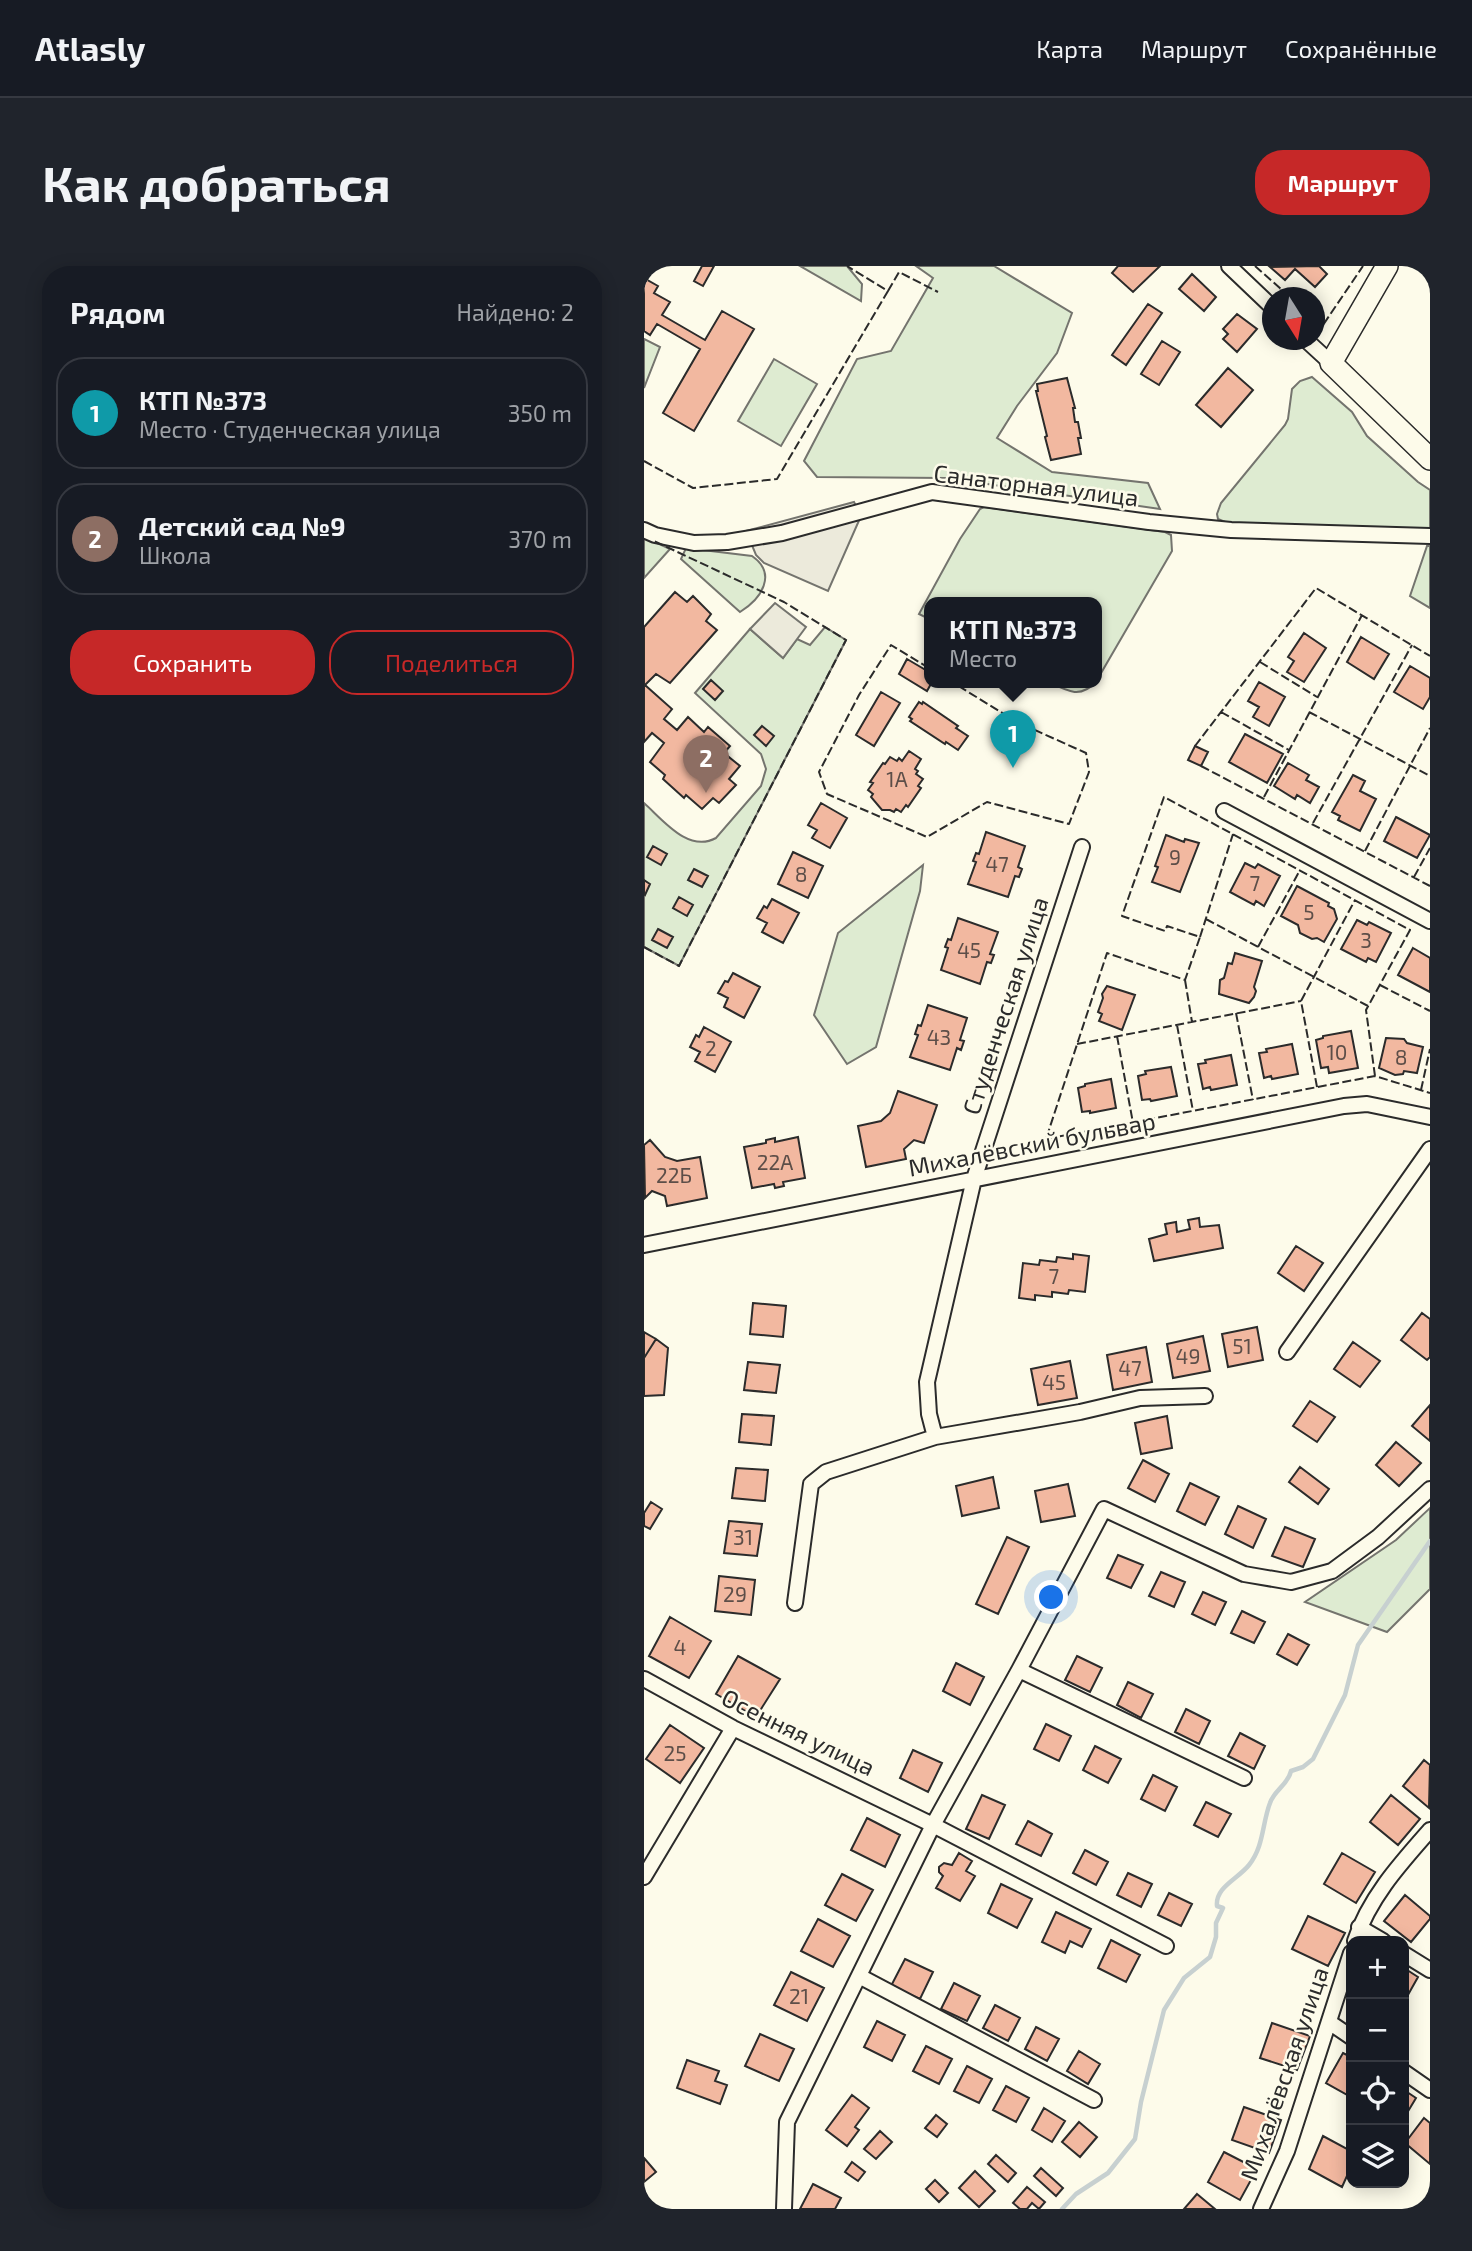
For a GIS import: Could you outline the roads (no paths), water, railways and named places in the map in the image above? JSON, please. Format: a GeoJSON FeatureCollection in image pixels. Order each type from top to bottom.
{"type":"FeatureCollection","features":[{"type":"Feature","properties":{"kind":"street"},"geometry":{"type":"LineString","coordinates":[[1229,266],[1262,297]]}},
{"type":"Feature","properties":{"kind":"street"},"geometry":{"type":"LineString","coordinates":[[1331,363],[1387,266]]}},
{"type":"Feature","properties":{"kind":"street"},"geometry":{"type":"LineString","coordinates":[[1317,350],[1430,458]]}},
{"type":"Feature","properties":{"kind":"street","name":"Санаторная улица"},"geometry":{"type":"LineString","coordinates":[[644,530],[694,543],[727,542],[782,533],[932,492],[1149,523],[1231,530],[1430,536]]}},
{"type":"Feature","properties":{"kind":"street"},"geometry":{"type":"LineString","coordinates":[[1224,811],[1430,921]]}},
{"type":"Feature","properties":{"kind":"street","name":"Студенческая улица"},"geometry":{"type":"LineString","coordinates":[[935,1437],[929,1414],[927,1381],[974,1179],[1082,847]]}},
{"type":"Feature","properties":{"kind":"street","name":"Михалёвский бульвар"},"geometry":{"type":"LineString","coordinates":[[644,1245],[1344,1106],[1367,1104],[1430,1117]]}},
{"type":"Feature","properties":{"kind":"street"},"geometry":{"type":"LineString","coordinates":[[1287,1352],[1430,1149]]}},
{"type":"Feature","properties":{"kind":"street"},"geometry":{"type":"LineString","coordinates":[[795,1603],[811,1484],[826,1472],[935,1437],[1080,1412],[1140,1398],[1205,1396]]}},
{"type":"Feature","properties":{"kind":"street"},"geometry":{"type":"LineString","coordinates":[[784,2209],[787,2122],[933,1825],[1104,1509],[1244,1574],[1291,1582],[1332,1571],[1378,1538],[1430,1489]]}},
{"type":"Feature","properties":{"kind":"street"},"geometry":{"type":"LineString","coordinates":[[1019,1670],[1244,1778]]}},
{"type":"Feature","properties":{"kind":"street","name":"Осенняя улица"},"geometry":{"type":"LineString","coordinates":[[644,1679],[733,1728],[933,1825],[1166,1946]]}},
{"type":"Feature","properties":{"kind":"street"},"geometry":{"type":"LineString","coordinates":[[644,1877],[733,1728]]}},
{"type":"Feature","properties":{"kind":"street"},"geometry":{"type":"LineString","coordinates":[[1357,1934],[1388,1878],[1430,1830]]}},
{"type":"Feature","properties":{"kind":"street"},"geometry":{"type":"LineString","coordinates":[[1409,1957],[1430,1969]]}},
{"type":"Feature","properties":{"kind":"street","name":"Михалёвская улица"},"geometry":{"type":"LineString","coordinates":[[1261,2209],[1287,2151],[1346,1968]]}},
{"type":"Feature","properties":{"kind":"street"},"geometry":{"type":"LineString","coordinates":[[859,1976],[1094,2100]]}},
{"type":"Feature","properties":{"kind":"street"},"geometry":{"type":"LineString","coordinates":[[1329,2022],[1346,2034]]}},
{"type":"Feature","properties":{"kind":"street"},"geometry":{"type":"LineString","coordinates":[[1409,2075],[1430,2090]]}},
{"type":"Feature","properties":{"kind":"waterway"},"geometry":{"type":"LineString","coordinates":[[1062,2209],[1076,2194],[1108,2173],[1135,2139],[1141,2102],[1164,2010],[1184,1978],[1210,1957],[1216,1937],[1216,1923],[1223,1908],[1217,1906],[1217,1899],[1223,1888],[1254,1858],[1267,1811],[1275,1794],[1291,1771],[1303,1767],[1313,1759],[1345,1695],[1358,1645],[1430,1541]]}},
{"type":"Feature","properties":{"kind":"place","name":"КТП №373"},"geometry":{"type":"Point","coordinates":[1013,768]}},
{"type":"Feature","properties":{"kind":"place","name":"Детский сад №9"},"geometry":{"type":"Point","coordinates":[706,793]}}]}
